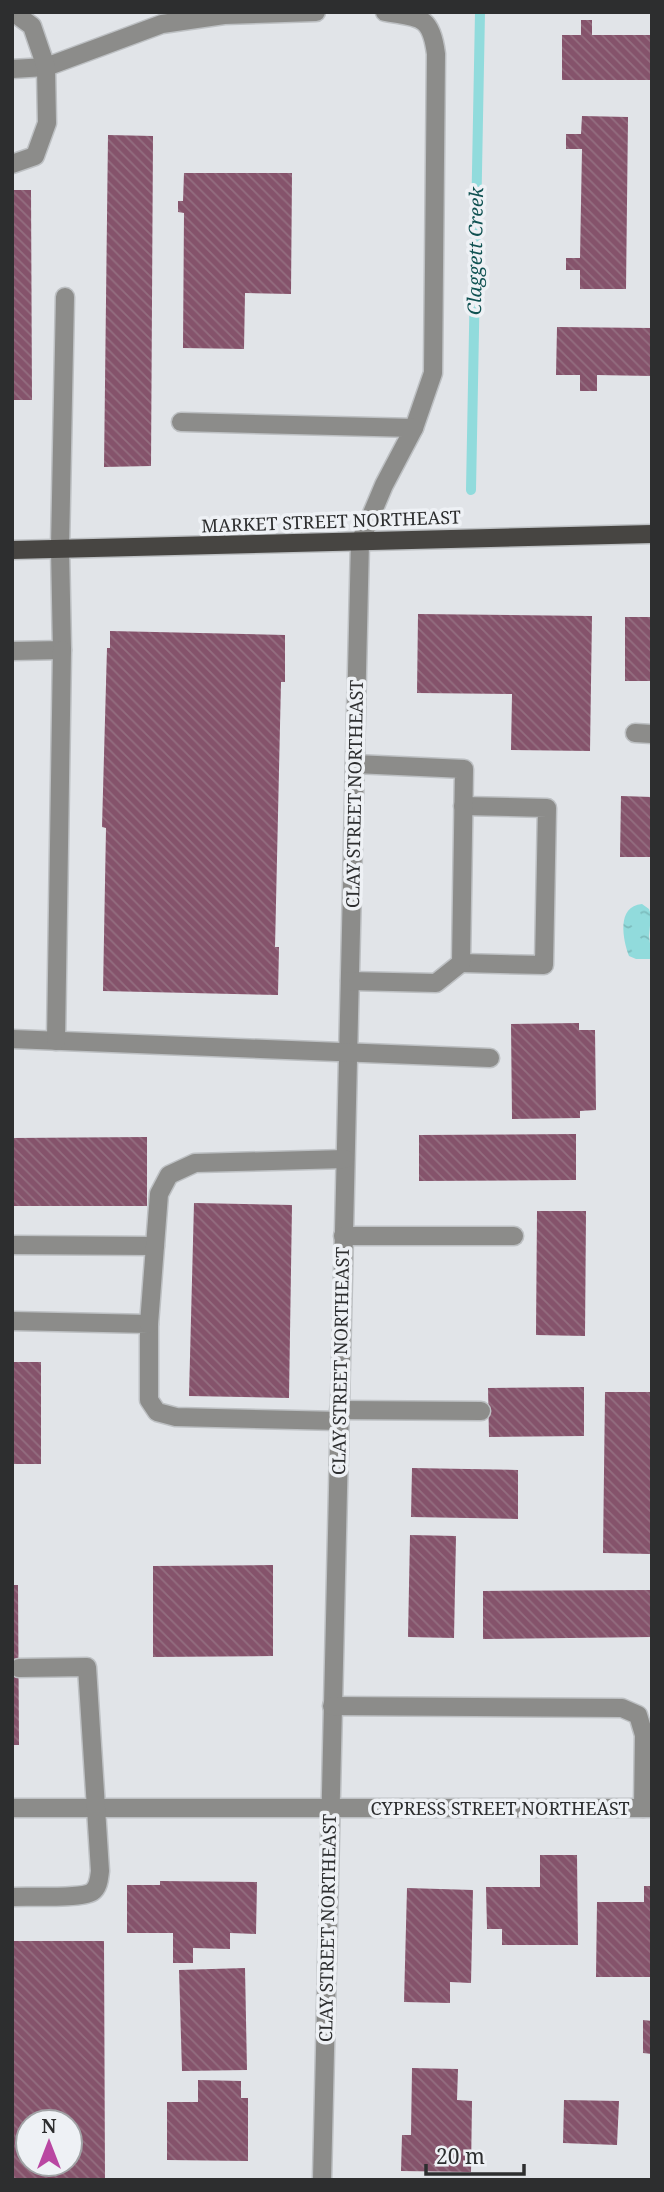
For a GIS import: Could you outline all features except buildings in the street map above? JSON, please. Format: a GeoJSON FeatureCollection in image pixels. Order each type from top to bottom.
{"type":"FeatureCollection","features":[{"type":"Feature","properties":{"kind":"main road","name":"MARKET STREET NORTHEAST"},"geometry":{"type":"LineString","coordinates":[[12,550],[652,534]]}},
{"type":"Feature","properties":{"kind":"street"},"geometry":{"type":"LineString","coordinates":[[12,164],[35,156],[47,123],[46,67],[32,26],[13,12]]}},
{"type":"Feature","properties":{"kind":"street"},"geometry":{"type":"LineString","coordinates":[[12,69],[46,67],[162,24],[224,15],[316,12]]}},
{"type":"Feature","properties":{"kind":"street"},"geometry":{"type":"LineString","coordinates":[[360,542],[384,485],[414,428],[433,373],[436,54],[433,32],[421,19],[385,12]]}},
{"type":"Feature","properties":{"kind":"street"},"geometry":{"type":"LineString","coordinates":[[56,1041],[65,298]]}},
{"type":"Feature","properties":{"kind":"street"},"geometry":{"type":"LineString","coordinates":[[181,422],[414,428]]}},
{"type":"Feature","properties":{"kind":"street","name":"CLAY STREET NORTHEAST"},"geometry":{"type":"LineString","coordinates":[[322,2180],[360,542]]}},
{"type":"Feature","properties":{"kind":"street"},"geometry":{"type":"LineString","coordinates":[[12,651],[62,650]]}},
{"type":"Feature","properties":{"kind":"street"},"geometry":{"type":"LineString","coordinates":[[355,764],[464,769],[461,963]]}},
{"type":"Feature","properties":{"kind":"street"},"geometry":{"type":"LineString","coordinates":[[350,981],[436,983],[461,963],[544,965],[547,808],[463,806]]}},
{"type":"Feature","properties":{"kind":"street"},"geometry":{"type":"LineString","coordinates":[[12,1039],[490,1058]]}},
{"type":"Feature","properties":{"kind":"street"},"geometry":{"type":"LineString","coordinates":[[345,1159],[195,1163],[169,1175],[159,1194],[149,1324],[149,1400],[157,1412],[176,1417],[481,1411]]}},
{"type":"Feature","properties":{"kind":"street"},"geometry":{"type":"LineString","coordinates":[[343,1236],[514,1236]]}},
{"type":"Feature","properties":{"kind":"street"},"geometry":{"type":"LineString","coordinates":[[12,1245],[155,1246]]}},
{"type":"Feature","properties":{"kind":"street"},"geometry":{"type":"LineString","coordinates":[[12,1321],[149,1324]]}},
{"type":"Feature","properties":{"kind":"street"},"geometry":{"type":"LineString","coordinates":[[12,1897],[77,1895],[91,1892],[98,1885],[100,1871],[87,1667],[19,1668]]}},
{"type":"Feature","properties":{"kind":"street"},"geometry":{"type":"LineString","coordinates":[[332,1706],[622,1708],[638,1715],[645,1735],[647,1808]]}},
{"type":"Feature","properties":{"kind":"street","name":"CYPRESS STREET NORTHEAST"},"geometry":{"type":"LineString","coordinates":[[12,1808],[647,1808]]}},
{"type":"Feature","properties":{"kind":"water"},"geometry":{"type":"Polygon","coordinates":[[[642,904],[649,909],[651,915],[649,936],[652,959],[629,956],[625,941],[625,917],[634,906],[642,904]]]}},
{"type":"Feature","properties":{"kind":"waterway","name":"Claggett Creek"},"geometry":{"type":"LineString","coordinates":[[471,490],[480,12]]}}]}
